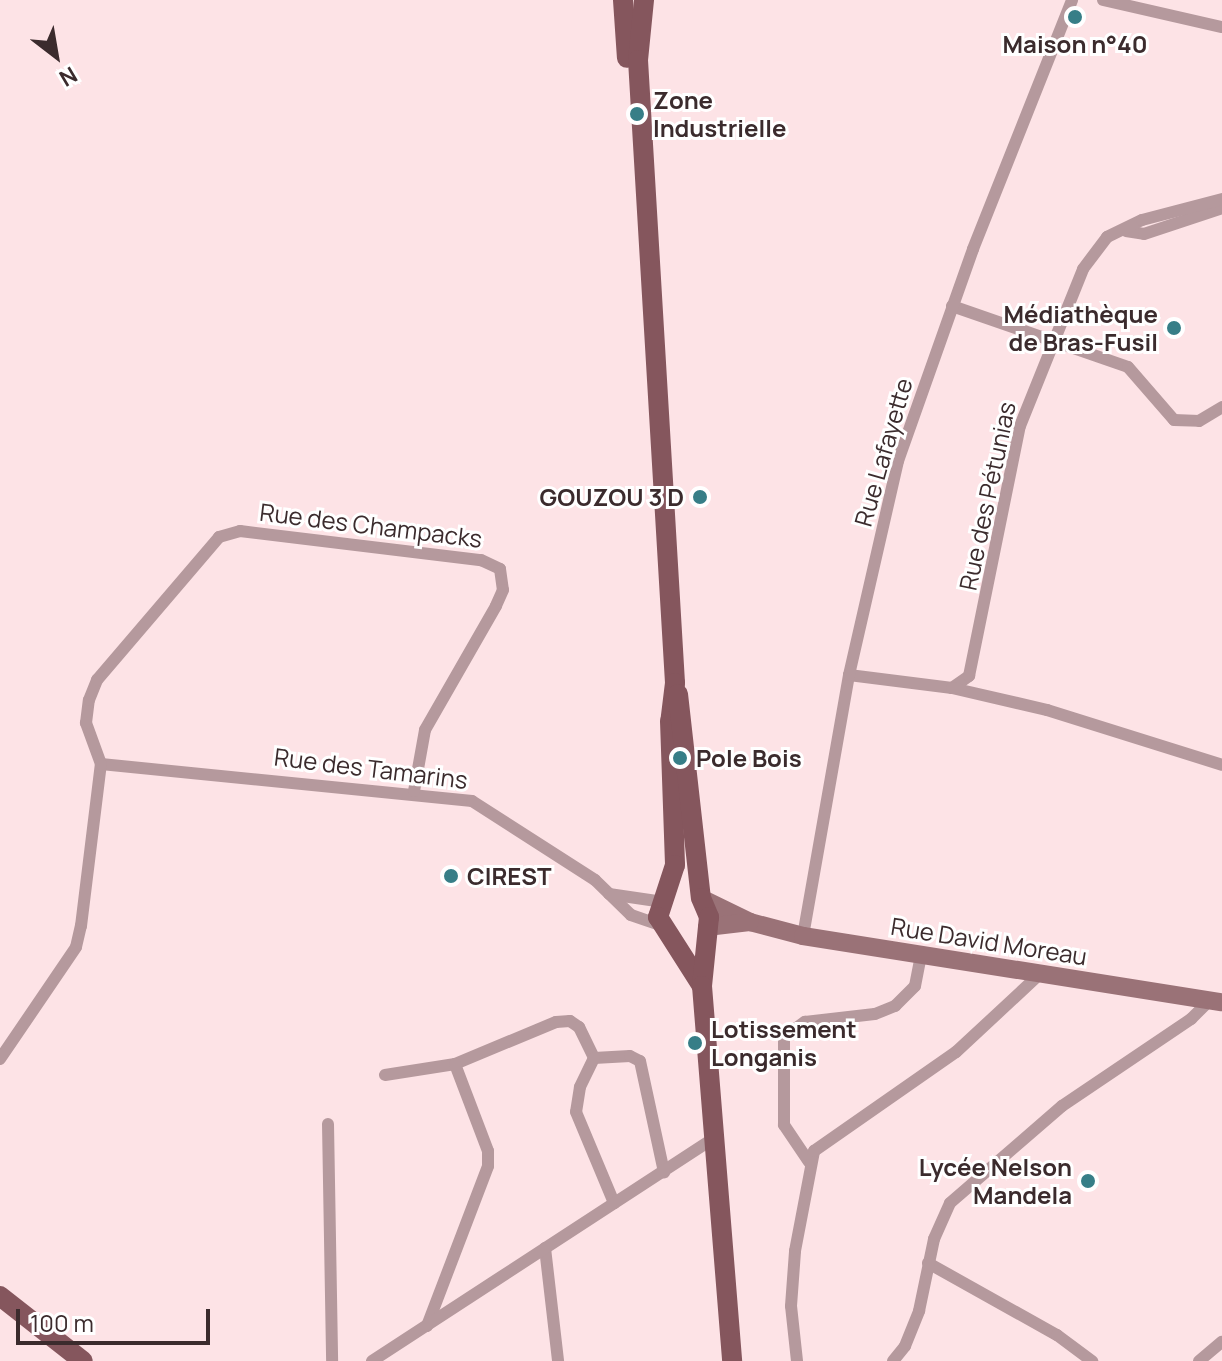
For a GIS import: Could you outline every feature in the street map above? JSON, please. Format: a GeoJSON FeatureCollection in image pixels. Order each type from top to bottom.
{"type":"FeatureCollection","features":[{"type":"Feature","properties":{"kind":"main road"},"geometry":{"type":"LineString","coordinates":[[623,0],[633,151],[647,212]]}},
{"type":"Feature","properties":{"kind":"main road"},"geometry":{"type":"LineString","coordinates":[[644,0],[638,60],[675,683],[670,721],[677,816],[660,925],[676,940],[702,986]]}},
{"type":"Feature","properties":{"kind":"main road"},"geometry":{"type":"LineString","coordinates":[[675,683],[685,720],[701,898],[709,917],[702,986],[732,1361]]}},
{"type":"Feature","properties":{"kind":"main road"},"geometry":{"type":"LineString","coordinates":[[666,899],[685,891],[701,898]]}},
{"type":"Feature","properties":{"kind":"main road"},"geometry":{"type":"LineString","coordinates":[[676,940],[694,939],[707,927]]}},
{"type":"Feature","properties":{"kind":"main road"},"geometry":{"type":"LineString","coordinates":[[0,1296],[83,1361]]}},
{"type":"Feature","properties":{"kind":"street","name":"Rue Lafayette"},"geometry":{"type":"LineString","coordinates":[[803,936],[849,675],[898,461],[952,306],[1072,0]]}},
{"type":"Feature","properties":{"kind":"street"},"geometry":{"type":"LineString","coordinates":[[1103,0],[1222,27]]}},
{"type":"Feature","properties":{"kind":"street","name":"Rue des Pétunias"},"geometry":{"type":"LineString","coordinates":[[952,688],[975,666],[1020,426],[1052,341],[1094,250],[1107,237],[1126,231],[1142,220],[1222,199]]}},
{"type":"Feature","properties":{"kind":"street","name":"Rue des Pétunias"},"geometry":{"type":"LineString","coordinates":[[1126,231],[1144,234],[1222,208]]}},
{"type":"Feature","properties":{"kind":"street"},"geometry":{"type":"LineString","coordinates":[[952,306],[1128,367],[1174,420],[1199,421],[1222,407]]}},
{"type":"Feature","properties":{"kind":"street","name":"Rue des Champacks"},"geometry":{"type":"LineString","coordinates":[[101,764],[86,723],[97,680],[219,537],[240,531],[481,560],[500,569],[503,590],[496,606],[425,730],[414,791]]}},
{"type":"Feature","properties":{"kind":"street"},"geometry":{"type":"LineString","coordinates":[[849,675],[952,688],[1047,710],[1222,765]]}},
{"type":"Feature","properties":{"kind":"street"},"geometry":{"type":"LineString","coordinates":[[0,1059],[76,947],[101,764]]}},
{"type":"Feature","properties":{"kind":"street","name":"Rue des Tamarins"},"geometry":{"type":"LineString","coordinates":[[101,764],[414,791],[472,801],[609,894],[631,915],[660,925]]}},
{"type":"Feature","properties":{"kind":"street","name":"Rue des Tamarins"},"geometry":{"type":"LineString","coordinates":[[609,894],[666,899]]}},
{"type":"Feature","properties":{"kind":"street","name":"Rue David Moreau"},"geometry":{"type":"LineString","coordinates":[[701,898],[750,922],[803,936],[1216,1001]]}},
{"type":"Feature","properties":{"kind":"street","name":"Rue David Moreau"},"geometry":{"type":"LineString","coordinates":[[707,927],[750,922]]}},
{"type":"Feature","properties":{"kind":"street"},"geometry":{"type":"LineString","coordinates":[[809,1162],[784,1125],[784,1037],[805,1022],[875,1014],[895,1006],[915,986],[921,955]]}},
{"type":"Feature","properties":{"kind":"street"},"geometry":{"type":"LineString","coordinates":[[797,1361],[793,1279],[809,1162],[835,1133],[956,1052],[1040,974]]}},
{"type":"Feature","properties":{"kind":"street"},"geometry":{"type":"LineString","coordinates":[[893,1361],[905,1346],[919,1311],[928,1263],[941,1221],[959,1195],[1062,1106],[1216,1001]]}},
{"type":"Feature","properties":{"kind":"street"},"geometry":{"type":"LineString","coordinates":[[385,1075],[455,1064],[556,1022],[570,1021],[579,1027],[594,1058]]}},
{"type":"Feature","properties":{"kind":"street"},"geometry":{"type":"LineString","coordinates":[[594,1058],[630,1056],[640,1061],[664,1172]]}},
{"type":"Feature","properties":{"kind":"street"},"geometry":{"type":"LineString","coordinates":[[594,1058],[580,1087],[576,1112],[614,1203]]}},
{"type":"Feature","properties":{"kind":"street"},"geometry":{"type":"LineString","coordinates":[[427,1326],[488,1166],[488,1151],[455,1064]]}},
{"type":"Feature","properties":{"kind":"street"},"geometry":{"type":"LineString","coordinates":[[328,1124],[332,1361]]}},
{"type":"Feature","properties":{"kind":"street"},"geometry":{"type":"LineString","coordinates":[[372,1361],[713,1139]]}},
{"type":"Feature","properties":{"kind":"street"},"geometry":{"type":"LineString","coordinates":[[545,1248],[558,1361]]}},
{"type":"Feature","properties":{"kind":"street"},"geometry":{"type":"LineString","coordinates":[[928,1263],[1057,1335],[1092,1361]]}},
{"type":"Feature","properties":{"kind":"street"},"geometry":{"type":"LineString","coordinates":[[1199,1361],[1222,1342]]}},
{"type":"Feature","properties":{"kind":"place","name":"Maison n°40"},"geometry":{"type":"Point","coordinates":[1075,17]}},
{"type":"Feature","properties":{"kind":"place","name":"Zone Industrielle"},"geometry":{"type":"Point","coordinates":[637,114]}},
{"type":"Feature","properties":{"kind":"place","name":"Médiathèque de Bras-Fusil"},"geometry":{"type":"Point","coordinates":[1174,328]}},
{"type":"Feature","properties":{"kind":"place","name":"GOUZOU 3 D"},"geometry":{"type":"Point","coordinates":[700,497]}},
{"type":"Feature","properties":{"kind":"place","name":"Pole Bois"},"geometry":{"type":"Point","coordinates":[680,758]}},
{"type":"Feature","properties":{"kind":"place","name":"CIREST"},"geometry":{"type":"Point","coordinates":[451,876]}},
{"type":"Feature","properties":{"kind":"place","name":"Lotissement Longanis"},"geometry":{"type":"Point","coordinates":[695,1043]}},
{"type":"Feature","properties":{"kind":"place","name":"Lycée Nelson Mandela"},"geometry":{"type":"Point","coordinates":[1088,1181]}}]}
